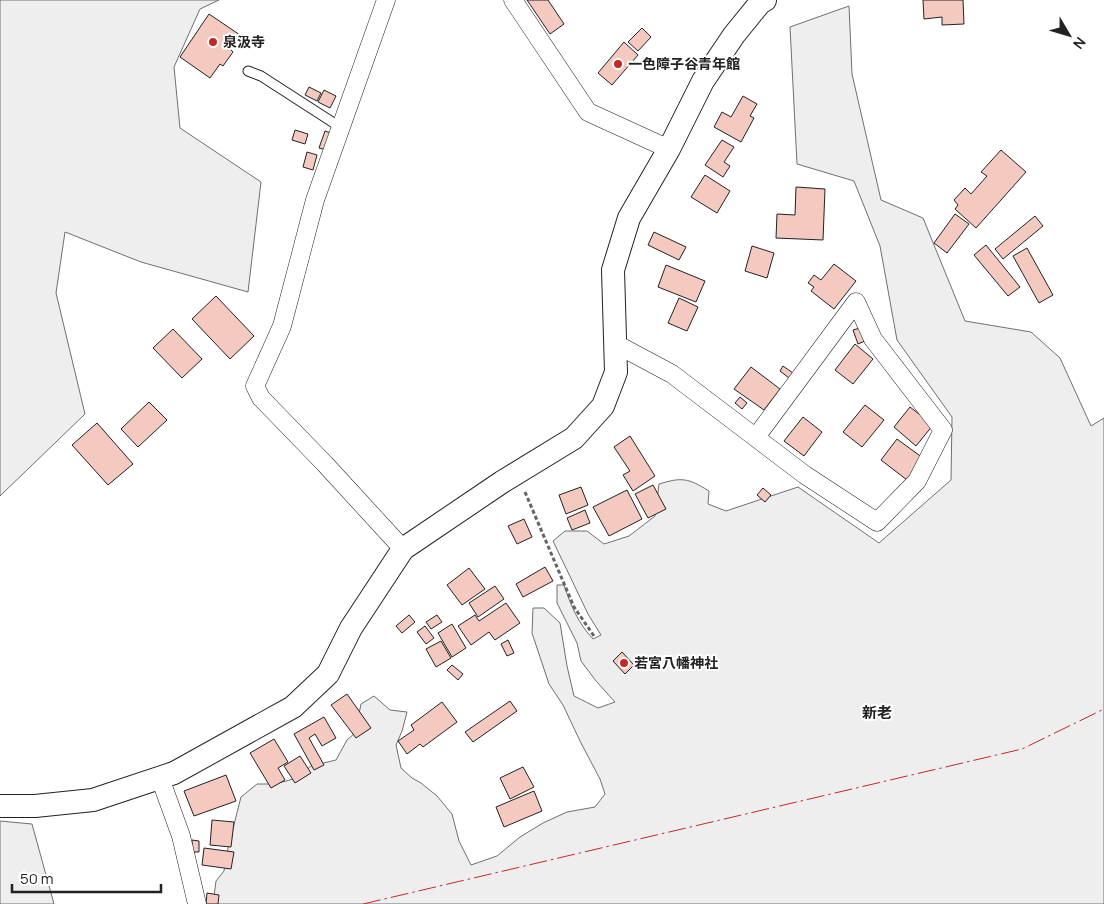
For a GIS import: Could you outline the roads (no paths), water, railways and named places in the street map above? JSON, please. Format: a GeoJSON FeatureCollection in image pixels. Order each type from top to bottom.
{"type":"FeatureCollection","features":[{"type":"Feature","properties":{"kind":"street"},"geometry":{"type":"LineString","coordinates":[[386,0],[315,200],[282,326],[256,386],[261,398],[403,549]]}},
{"type":"Feature","properties":{"kind":"street"},"geometry":{"type":"LineString","coordinates":[[513,0],[588,112],[669,149]]}},
{"type":"Feature","properties":{"kind":"street"},"geometry":{"type":"LineString","coordinates":[[0,806],[34,806],[92,800],[160,778],[174,773],[293,707],[328,674],[351,628],[403,549],[514,474],[574,438],[603,406],[616,372],[613,270],[629,218],[669,149],[703,81],[734,35],[764,0]]}},
{"type":"Feature","properties":{"kind":"street"},"geometry":{"type":"LineString","coordinates":[[614,343],[672,374],[756,438],[805,475],[877,522],[917,481],[943,430],[873,338],[856,302],[756,438]]}},
{"type":"Feature","properties":{"kind":"street"},"geometry":{"type":"LineString","coordinates":[[160,778],[181,836],[198,904]]}},
{"type":"Feature","properties":{"kind":"lane"},"geometry":{"type":"LineString","coordinates":[[248,71],[261,76],[340,127]]}},
{"type":"Feature","properties":{"kind":"place","name":"泉汲寺"},"geometry":{"type":"Point","coordinates":[213,42]}},
{"type":"Feature","properties":{"kind":"place","name":"一色障子谷青年館"},"geometry":{"type":"Point","coordinates":[618,64]}},
{"type":"Feature","properties":{"kind":"place","name":"若宮八幡神社"},"geometry":{"type":"Point","coordinates":[624,663]}},
{"type":"Feature","properties":{"kind":"district","name":"新老"},"geometry":{"type":"Point","coordinates":[877,713]}}]}
